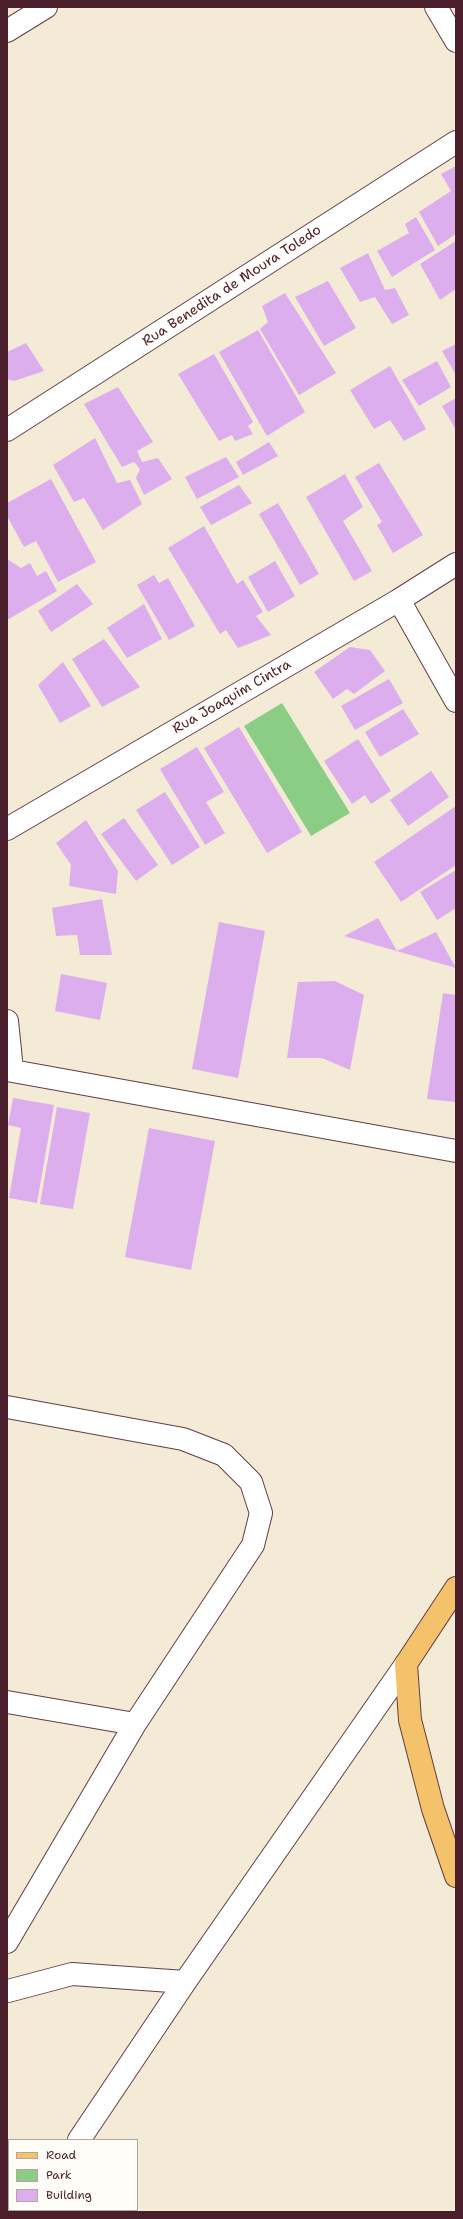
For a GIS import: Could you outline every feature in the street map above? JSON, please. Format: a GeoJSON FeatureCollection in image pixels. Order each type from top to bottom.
{"type":"FeatureCollection","features":[{"type":"Feature","properties":{"kind":"main road"},"geometry":{"type":"LineString","coordinates":[[456,1588],[406,1664],[410,1720],[433,1809],[456,1876]]}},
{"type":"Feature","properties":{"kind":"street"},"geometry":{"type":"LineString","coordinates":[[7,31],[46,7]]}},
{"type":"Feature","properties":{"kind":"street"},"geometry":{"type":"LineString","coordinates":[[436,7],[456,41]]}},
{"type":"Feature","properties":{"kind":"street","name":"Rua Benedita de Moura Toledo"},"geometry":{"type":"LineString","coordinates":[[7,430],[456,142]]}},
{"type":"Feature","properties":{"kind":"street","name":"Rua Joaquim Cintra"},"geometry":{"type":"LineString","coordinates":[[7,829],[399,600],[456,564]]}},
{"type":"Feature","properties":{"kind":"street"},"geometry":{"type":"LineString","coordinates":[[399,600],[456,701]]}},
{"type":"Feature","properties":{"kind":"street"},"geometry":{"type":"LineString","coordinates":[[7,1021],[9,1070],[456,1151]]}},
{"type":"Feature","properties":{"kind":"street"},"geometry":{"type":"LineString","coordinates":[[7,1406],[184,1439],[224,1455],[251,1482],[261,1513],[254,1544],[135,1724],[7,1942]]}},
{"type":"Feature","properties":{"kind":"street"},"geometry":{"type":"LineString","coordinates":[[80,2139],[185,1982],[406,1664]]}},
{"type":"Feature","properties":{"kind":"street"},"geometry":{"type":"LineString","coordinates":[[7,1702],[135,1724]]}},
{"type":"Feature","properties":{"kind":"street"},"geometry":{"type":"LineString","coordinates":[[7,1995],[72,1974],[185,1982]]}},
{"type":"Feature","properties":{"kind":"green space"},"geometry":{"type":"Polygon","coordinates":[[[282,703],[350,813],[311,836],[244,726],[282,703]]]}},
{"type":"Feature","properties":{"kind":"building"},"geometry":{"type":"Polygon","coordinates":[[[456,166],[456,234],[438,246],[419,212],[451,191],[441,174],[456,166]]]}},
{"type":"Feature","properties":{"kind":"building"},"geometry":{"type":"Polygon","coordinates":[[[416,217],[435,250],[392,277],[377,251],[409,233],[405,224],[416,217]]]}},
{"type":"Feature","properties":{"kind":"building"},"geometry":{"type":"Polygon","coordinates":[[[456,241],[456,289],[440,300],[420,264],[456,241]]]}},
{"type":"Feature","properties":{"kind":"building"},"geometry":{"type":"Polygon","coordinates":[[[368,253],[385,290],[395,288],[409,315],[392,324],[375,297],[360,302],[340,268],[368,253]]]}},
{"type":"Feature","properties":{"kind":"building"},"geometry":{"type":"Polygon","coordinates":[[[328,281],[356,328],[324,346],[295,297],[328,281]]]}},
{"type":"Feature","properties":{"kind":"building"},"geometry":{"type":"Polygon","coordinates":[[[285,293],[336,373],[299,395],[260,329],[268,322],[262,306],[285,293]]]}},
{"type":"Feature","properties":{"kind":"building"},"geometry":{"type":"Polygon","coordinates":[[[258,330],[305,412],[267,436],[219,352],[258,330]]]}},
{"type":"Feature","properties":{"kind":"building"},"geometry":{"type":"Polygon","coordinates":[[[26,343],[44,371],[14,381],[7,379],[7,352],[26,343]]]}},
{"type":"Feature","properties":{"kind":"building"},"geometry":{"type":"Polygon","coordinates":[[[456,344],[456,375],[442,351],[456,344]]]}},
{"type":"Feature","properties":{"kind":"building"},"geometry":{"type":"Polygon","coordinates":[[[214,354],[253,422],[248,426],[253,434],[235,441],[232,435],[219,441],[178,374],[214,354]]]}},
{"type":"Feature","properties":{"kind":"building"},"geometry":{"type":"Polygon","coordinates":[[[437,361],[451,387],[419,406],[402,380],[437,361]]]}},
{"type":"Feature","properties":{"kind":"building"},"geometry":{"type":"Polygon","coordinates":[[[390,366],[426,429],[404,441],[390,420],[374,429],[350,390],[390,366]]]}},
{"type":"Feature","properties":{"kind":"building"},"geometry":{"type":"Polygon","coordinates":[[[118,387],[153,442],[137,451],[142,462],[158,458],[172,479],[144,495],[136,478],[140,469],[134,462],[122,467],[84,404],[118,387]]]}},
{"type":"Feature","properties":{"kind":"building"},"geometry":{"type":"Polygon","coordinates":[[[456,398],[456,430],[442,406],[456,398]]]}},
{"type":"Feature","properties":{"kind":"building"},"geometry":{"type":"Polygon","coordinates":[[[95,438],[117,483],[130,480],[142,504],[103,530],[84,498],[74,502],[53,465],[95,438]]]}},
{"type":"Feature","properties":{"kind":"building"},"geometry":{"type":"Polygon","coordinates":[[[269,442],[278,456],[243,475],[236,462],[269,442]]]}},
{"type":"Feature","properties":{"kind":"building"},"geometry":{"type":"Polygon","coordinates":[[[226,457],[239,477],[197,499],[185,477],[226,457]]]}},
{"type":"Feature","properties":{"kind":"building"},"geometry":{"type":"Polygon","coordinates":[[[379,463],[423,535],[393,553],[377,525],[382,522],[355,477],[379,463]]]}},
{"type":"Feature","properties":{"kind":"building"},"geometry":{"type":"Polygon","coordinates":[[[345,474],[363,507],[343,521],[372,571],[354,581],[306,497],[345,474]]]}},
{"type":"Feature","properties":{"kind":"building"},"geometry":{"type":"Polygon","coordinates":[[[51,479],[96,562],[58,582],[36,541],[24,547],[7,516],[7,503],[51,479]]]}},
{"type":"Feature","properties":{"kind":"building"},"geometry":{"type":"Polygon","coordinates":[[[239,485],[252,503],[211,525],[200,507],[239,485]]]}},
{"type":"Feature","properties":{"kind":"building"},"geometry":{"type":"Polygon","coordinates":[[[278,503],[319,574],[300,585],[259,514],[278,503]]]}},
{"type":"Feature","properties":{"kind":"building"},"geometry":{"type":"Polygon","coordinates":[[[204,526],[237,584],[243,580],[263,612],[256,616],[271,635],[238,648],[226,630],[220,634],[168,548],[204,526]]]}},
{"type":"Feature","properties":{"kind":"building"},"geometry":{"type":"Polygon","coordinates":[[[7,559],[21,568],[30,563],[37,576],[46,571],[57,591],[7,620],[7,559]]]}},
{"type":"Feature","properties":{"kind":"building"},"geometry":{"type":"Polygon","coordinates":[[[275,561],[295,596],[268,612],[248,577],[275,561]]]}},
{"type":"Feature","properties":{"kind":"building"},"geometry":{"type":"Polygon","coordinates":[[[154,575],[159,583],[168,578],[195,626],[169,640],[137,585],[154,575]]]}},
{"type":"Feature","properties":{"kind":"building"},"geometry":{"type":"Polygon","coordinates":[[[77,584],[93,604],[51,632],[38,611],[77,584]]]}},
{"type":"Feature","properties":{"kind":"building"},"geometry":{"type":"Polygon","coordinates":[[[144,604],[162,639],[127,658],[107,628],[144,604]]]}},
{"type":"Feature","properties":{"kind":"building"},"geometry":{"type":"Polygon","coordinates":[[[104,639],[140,687],[102,707],[72,659],[104,639]]]}},
{"type":"Feature","properties":{"kind":"building"},"geometry":{"type":"Polygon","coordinates":[[[350,647],[370,650],[385,671],[354,694],[347,689],[333,699],[314,672],[350,647]]]}},
{"type":"Feature","properties":{"kind":"building"},"geometry":{"type":"Polygon","coordinates":[[[63,662],[91,706],[60,723],[38,685],[63,662]]]}},
{"type":"Feature","properties":{"kind":"building"},"geometry":{"type":"Polygon","coordinates":[[[389,679],[403,703],[355,730],[341,706],[389,679]]]}},
{"type":"Feature","properties":{"kind":"building"},"geometry":{"type":"Polygon","coordinates":[[[403,709],[419,734],[380,757],[365,732],[403,709]]]}},
{"type":"Feature","properties":{"kind":"building"},"geometry":{"type":"Polygon","coordinates":[[[239,727],[302,832],[267,853],[204,748],[239,727]]]}},
{"type":"Feature","properties":{"kind":"building"},"geometry":{"type":"Polygon","coordinates":[[[358,739],[391,791],[371,804],[365,795],[352,804],[324,761],[358,739]]]}},
{"type":"Feature","properties":{"kind":"building"},"geometry":{"type":"Polygon","coordinates":[[[197,747],[224,792],[206,802],[225,833],[205,845],[160,769],[197,747]]]}},
{"type":"Feature","properties":{"kind":"building"},"geometry":{"type":"Polygon","coordinates":[[[431,771],[449,797],[408,826],[390,800],[431,771]]]}},
{"type":"Feature","properties":{"kind":"building"},"geometry":{"type":"Polygon","coordinates":[[[165,792],[200,847],[172,865],[136,810],[165,792]]]}},
{"type":"Feature","properties":{"kind":"building"},"geometry":{"type":"Polygon","coordinates":[[[456,806],[456,865],[401,902],[374,862],[456,806]]]}},
{"type":"Feature","properties":{"kind":"building"},"geometry":{"type":"Polygon","coordinates":[[[124,818],[158,865],[136,881],[101,834],[124,818]]]}},
{"type":"Feature","properties":{"kind":"building"},"geometry":{"type":"Polygon","coordinates":[[[86,820],[118,871],[116,894],[69,886],[71,865],[56,843],[86,820]]]}},
{"type":"Feature","properties":{"kind":"building"},"geometry":{"type":"Polygon","coordinates":[[[456,870],[456,908],[437,920],[420,892],[456,870]]]}},
{"type":"Feature","properties":{"kind":"building"},"geometry":{"type":"Polygon","coordinates":[[[102,899],[112,955],[80,955],[77,935],[56,936],[52,908],[102,899]]]}},
{"type":"Feature","properties":{"kind":"building"},"geometry":{"type":"Polygon","coordinates":[[[378,918],[397,951],[436,932],[456,968],[344,936],[378,918]]]}},
{"type":"Feature","properties":{"kind":"building"},"geometry":{"type":"Polygon","coordinates":[[[219,922],[265,931],[238,1078],[192,1069],[219,922]]]}},
{"type":"Feature","properties":{"kind":"building"},"geometry":{"type":"Polygon","coordinates":[[[61,974],[107,983],[100,1020],[55,1011],[61,974]]]}},
{"type":"Feature","properties":{"kind":"building"},"geometry":{"type":"Polygon","coordinates":[[[335,981],[364,995],[350,1070],[322,1058],[287,1058],[298,982],[335,981]]]}},
{"type":"Feature","properties":{"kind":"building"},"geometry":{"type":"Polygon","coordinates":[[[443,993],[456,995],[456,1102],[427,1099],[443,993]]]}},
{"type":"Feature","properties":{"kind":"building"},"geometry":{"type":"Polygon","coordinates":[[[13,1098],[54,1105],[37,1203],[9,1198],[21,1128],[8,1125],[13,1098]]]}},
{"type":"Feature","properties":{"kind":"building"},"geometry":{"type":"Polygon","coordinates":[[[57,1107],[90,1113],[73,1209],[40,1204],[57,1107]]]}},
{"type":"Feature","properties":{"kind":"building"},"geometry":{"type":"Polygon","coordinates":[[[149,1128],[215,1141],[191,1270],[125,1257],[149,1128]]]}}]}
